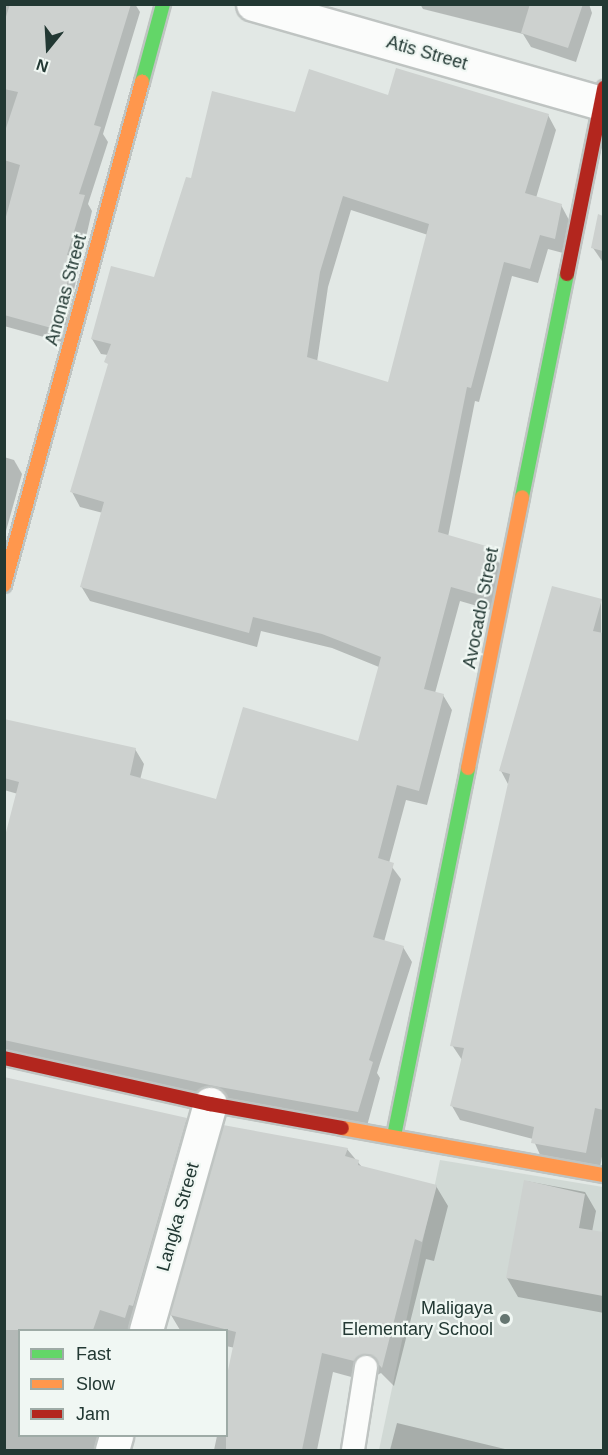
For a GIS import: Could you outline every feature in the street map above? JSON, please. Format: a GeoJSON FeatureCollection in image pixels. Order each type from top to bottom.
{"type":"FeatureCollection","features":[{"type":"Feature","properties":{"kind":"street","name":"Anonas Street"},"geometry":{"type":"LineString","coordinates":[[4,585],[163,4]]}},
{"type":"Feature","properties":{"kind":"street","name":"Atis Street"},"geometry":{"type":"LineString","coordinates":[[253,4],[603,98]]}},
{"type":"Feature","properties":{"kind":"street","name":"Avocado Street"},"geometry":{"type":"LineString","coordinates":[[394,1136],[603,98]]}},
{"type":"Feature","properties":{"kind":"street"},"geometry":{"type":"LineString","coordinates":[[4,1058],[210,1104],[603,1175]]}},
{"type":"Feature","properties":{"kind":"street","name":"Langka Street"},"geometry":{"type":"LineString","coordinates":[[146,1329],[210,1104]]}},
{"type":"Feature","properties":{"kind":"lane"},"geometry":{"type":"LineString","coordinates":[[353,1450],[366,1367]]}},
{"type":"Feature","properties":{"kind":"shaded area","name":"Maligaya Elementary School"},"geometry":{"type":"Polygon","coordinates":[[[440,1160],[603,1187],[603,1450],[379,1450],[440,1160]]]}},
{"type":"Feature","properties":{"kind":"building"},"geometry":{"type":"Polygon","coordinates":[[[10,4],[131,4],[94,125],[101,127],[79,194],[85,195],[67,255],[74,257],[55,329],[4,315],[4,224],[20,165],[4,160],[4,134],[18,92],[4,89],[4,23],[10,4]]]}},
{"type":"Feature","properties":{"kind":"building"},"geometry":{"type":"Polygon","coordinates":[[[530,4],[583,4],[568,48],[521,33],[530,4]]]}},
{"type":"Feature","properties":{"kind":"building"},"geometry":{"type":"Polygon","coordinates":[[[396,68],[549,114],[525,193],[562,204],[555,239],[540,235],[530,269],[504,262],[471,388],[467,387],[438,532],[493,548],[483,596],[451,587],[424,689],[444,694],[419,791],[397,785],[378,858],[394,863],[373,937],[404,946],[369,1060],[373,1062],[358,1112],[214,1086],[4,1040],[4,840],[19,782],[4,778],[4,719],[136,748],[130,775],[216,799],[243,707],[358,741],[381,657],[322,634],[253,617],[249,633],[80,587],[104,502],[70,492],[108,364],[104,362],[111,344],[91,339],[111,266],[154,277],[186,177],[191,178],[212,91],[295,112],[309,69],[388,95],[396,68]],[[343,196],[320,272],[307,357],[388,382],[429,224],[343,196]]]}},
{"type":"Feature","properties":{"kind":"building"},"geometry":{"type":"Polygon","coordinates":[[[598,214],[603,216],[603,251],[591,248],[598,214]]]}},
{"type":"Feature","properties":{"kind":"building"},"geometry":{"type":"Polygon","coordinates":[[[552,586],[602,599],[593,631],[603,633],[603,1110],[595,1108],[586,1153],[531,1143],[534,1127],[450,1106],[464,1048],[450,1046],[510,774],[499,771],[552,586]]]}},
{"type":"Feature","properties":{"kind":"building"},"geometry":{"type":"Polygon","coordinates":[[[4,1077],[187,1118],[133,1306],[129,1305],[125,1318],[100,1310],[93,1329],[4,1330],[4,1077]]]}},
{"type":"Feature","properties":{"kind":"building"},"geometry":{"type":"Polygon","coordinates":[[[223,1125],[348,1148],[345,1156],[359,1160],[358,1165],[437,1185],[422,1242],[415,1239],[382,1368],[369,1354],[354,1361],[322,1353],[302,1450],[226,1450],[228,1370],[236,1332],[170,1315],[223,1125]]]}},
{"type":"Feature","properties":{"kind":"building"},"geometry":{"type":"Polygon","coordinates":[[[524,1180],[585,1194],[579,1228],[603,1232],[603,1296],[506,1278],[524,1180]]]}},
{"type":"Feature","properties":{"kind":"traffic: fast"},"geometry":{"type":"LineString","coordinates":[[142,82],[163,4]]}},
{"type":"Feature","properties":{"kind":"traffic: fast"},"geometry":{"type":"LineString","coordinates":[[522,497],[567,274]]}},
{"type":"Feature","properties":{"kind":"traffic: fast"},"geometry":{"type":"LineString","coordinates":[[394,1136],[468,768]]}},
{"type":"Feature","properties":{"kind":"traffic: slow"},"geometry":{"type":"LineString","coordinates":[[4,585],[142,82]]}},
{"type":"Feature","properties":{"kind":"traffic: slow"},"geometry":{"type":"LineString","coordinates":[[468,768],[522,497]]}},
{"type":"Feature","properties":{"kind":"traffic: slow"},"geometry":{"type":"LineString","coordinates":[[342,1128],[604,1175]]}},
{"type":"Feature","properties":{"kind":"traffic: jam"},"geometry":{"type":"LineString","coordinates":[[567,274],[604,88]]}},
{"type":"Feature","properties":{"kind":"traffic: jam"},"geometry":{"type":"LineString","coordinates":[[4,1058],[210,1104],[342,1128]]}},
{"type":"Feature","properties":{"kind":"place","name":"Maligaya Elementary School"},"geometry":{"type":"Point","coordinates":[505,1319]}}]}
